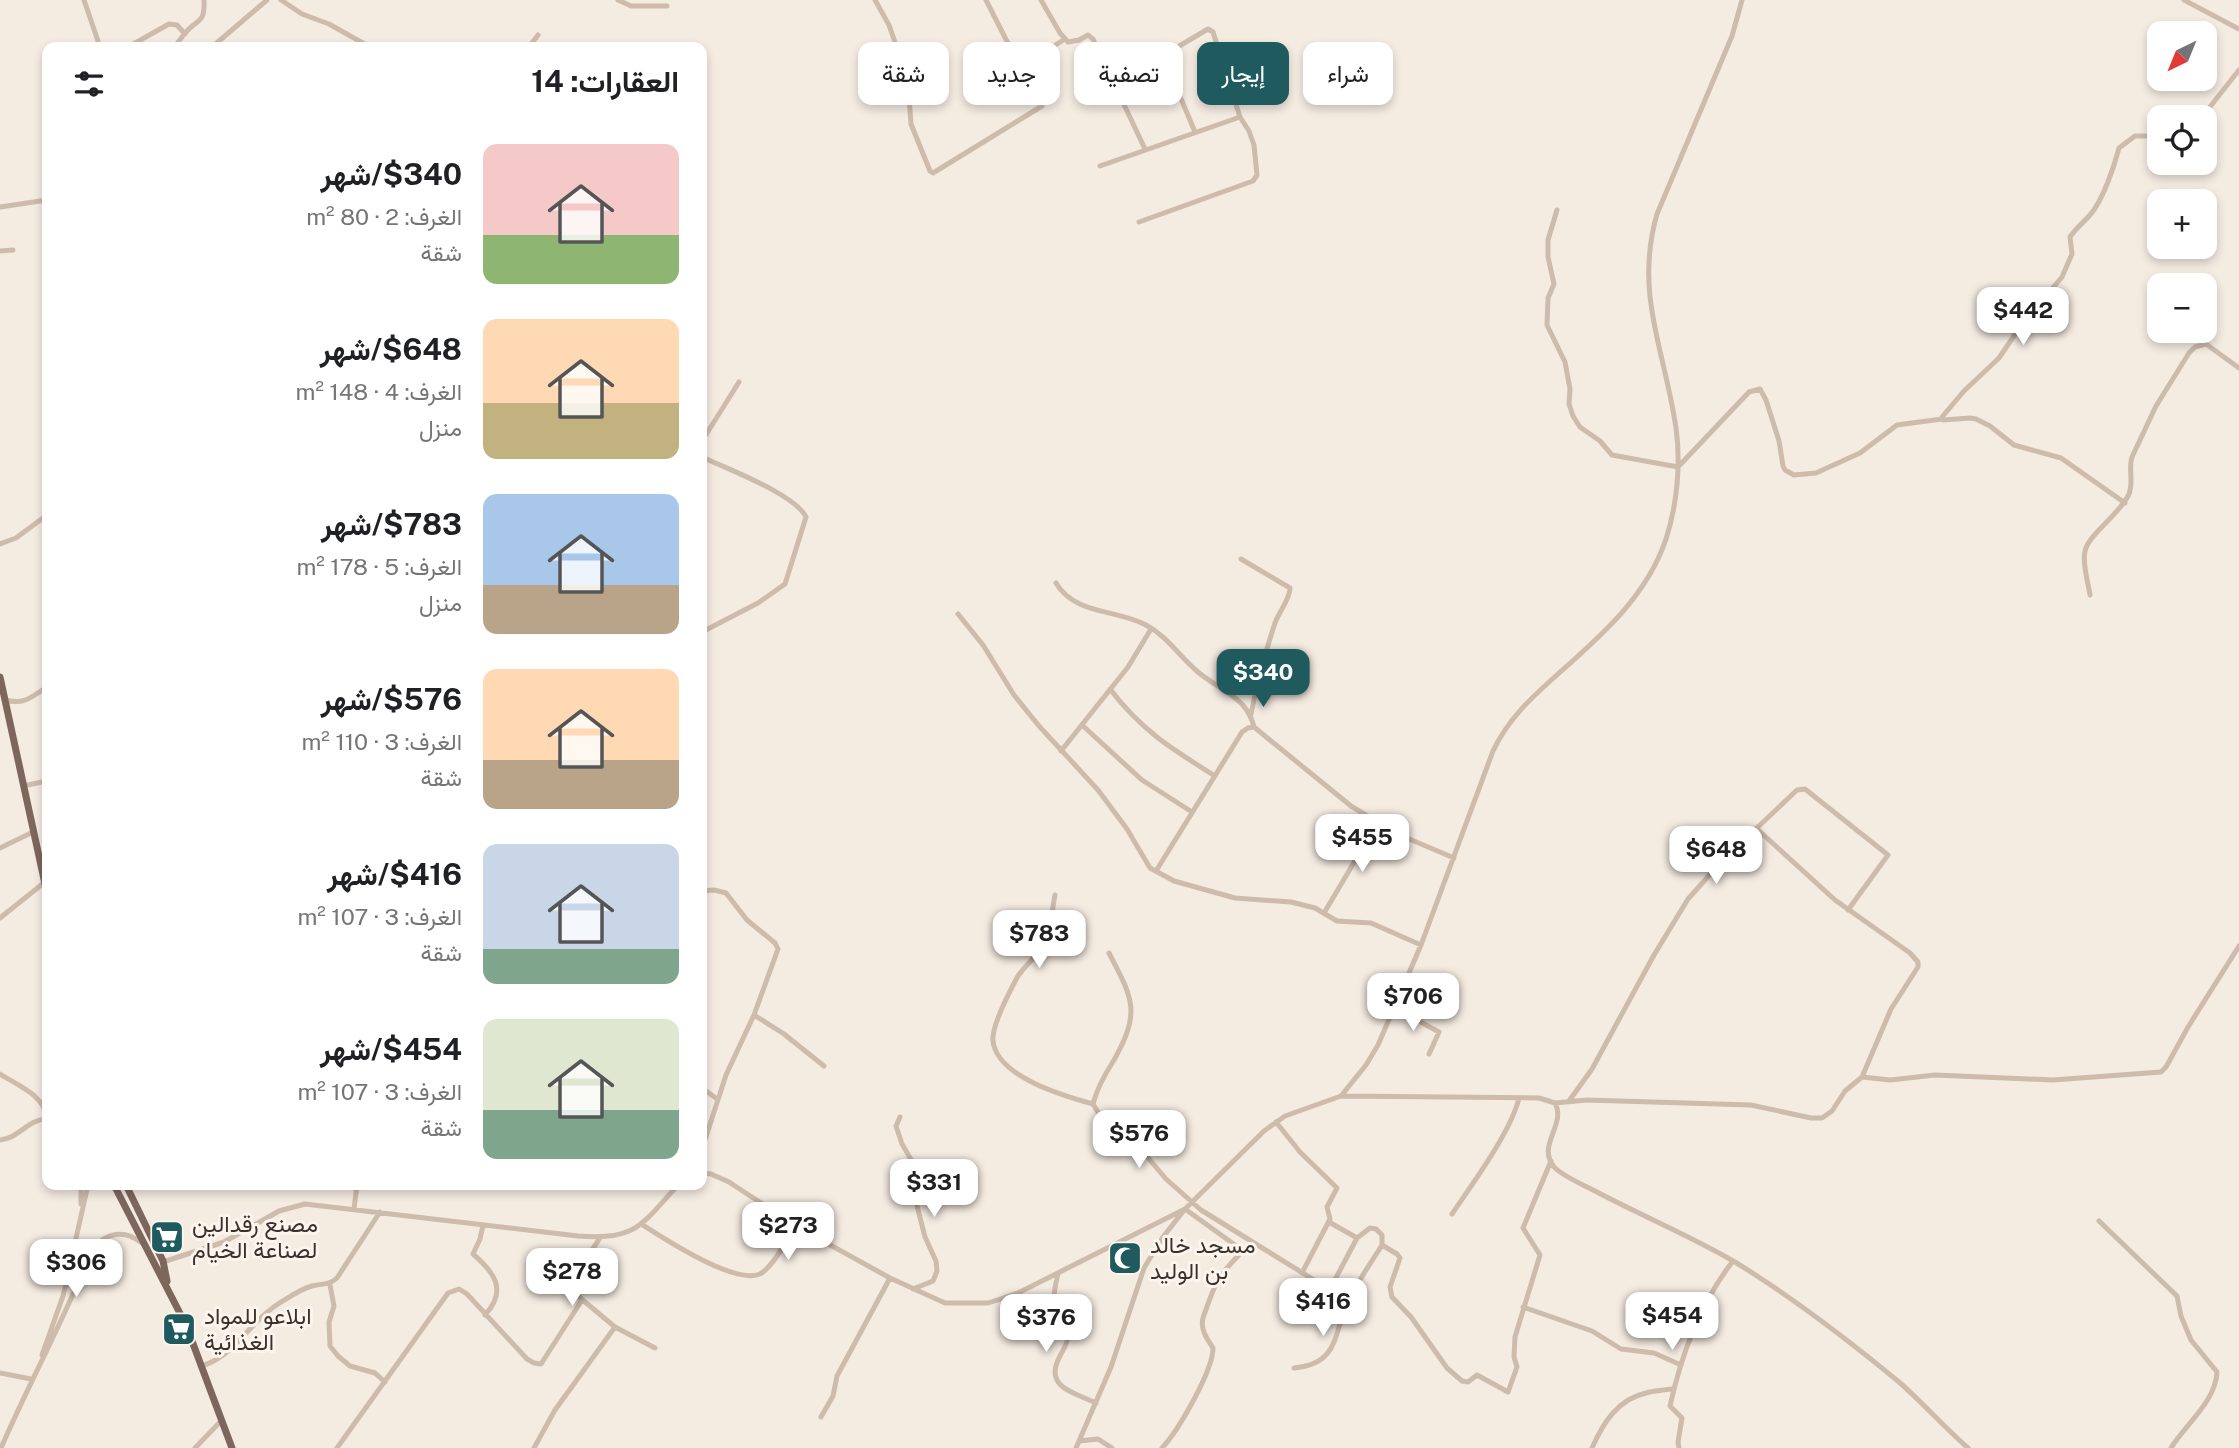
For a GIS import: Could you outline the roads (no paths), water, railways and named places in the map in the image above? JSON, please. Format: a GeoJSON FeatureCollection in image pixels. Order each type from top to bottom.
{"type":"FeatureCollection","features":[{"type":"Feature","properties":{"kind":"main road"},"geometry":{"type":"LineString","coordinates":[[0,677],[42,870]]}},
{"type":"Feature","properties":{"kind":"main road"},"geometry":{"type":"LineString","coordinates":[[117,1190],[159,1266]]}},
{"type":"Feature","properties":{"kind":"main road"},"geometry":{"type":"LineString","coordinates":[[128,1190],[202,1366],[232,1448]]}},
{"type":"Feature","properties":{"kind":"street"},"geometry":{"type":"LineString","coordinates":[[84,0],[98,42]]}},
{"type":"Feature","properties":{"kind":"street"},"geometry":{"type":"LineString","coordinates":[[178,42],[202,18],[205,11],[204,0]]}},
{"type":"Feature","properties":{"kind":"street"},"geometry":{"type":"LineString","coordinates":[[218,42],[266,0]]}},
{"type":"Feature","properties":{"kind":"street"},"geometry":{"type":"LineString","coordinates":[[281,0],[302,15],[329,24],[361,42]]}},
{"type":"Feature","properties":{"kind":"street"},"geometry":{"type":"LineString","coordinates":[[618,0],[631,6],[667,6]]}},
{"type":"Feature","properties":{"kind":"street"},"geometry":{"type":"LineString","coordinates":[[875,0],[889,25],[896,45],[908,83],[911,124],[931,173],[1042,105]]}},
{"type":"Feature","properties":{"kind":"street"},"geometry":{"type":"LineString","coordinates":[[986,0],[1007,42]]}},
{"type":"Feature","properties":{"kind":"street"},"geometry":{"type":"LineString","coordinates":[[1041,0],[1065,39],[1071,43],[1088,35],[1095,42]]}},
{"type":"Feature","properties":{"kind":"street"},"geometry":{"type":"LineString","coordinates":[[1341,1096],[1378,1045],[1421,945],[1502,732],[1524,705],[1612,625],[1646,579],[1666,540],[1678,467],[1676,431],[1652,322],[1649,245],[1657,214],[1732,36],[1742,0]]}},
{"type":"Feature","properties":{"kind":"street"},"geometry":{"type":"LineString","coordinates":[[2184,0],[2239,29]]}},
{"type":"Feature","properties":{"kind":"street"},"geometry":{"type":"LineString","coordinates":[[137,42],[169,24],[177,25],[185,34]]}},
{"type":"Feature","properties":{"kind":"street"},"geometry":{"type":"LineString","coordinates":[[1139,222],[1256,179],[1254,145],[1250,131],[1240,117],[1213,32],[1208,29],[1183,44]]}},
{"type":"Feature","properties":{"kind":"street"},"geometry":{"type":"LineString","coordinates":[[533,42],[538,36]]}},
{"type":"Feature","properties":{"kind":"street"},"geometry":{"type":"LineString","coordinates":[[1060,42],[1065,39]]}},
{"type":"Feature","properties":{"kind":"street"},"geometry":{"type":"LineString","coordinates":[[2211,105],[2239,70]]}},
{"type":"Feature","properties":{"kind":"street"},"geometry":{"type":"LineString","coordinates":[[1183,104],[1195,132]]}},
{"type":"Feature","properties":{"kind":"street"},"geometry":{"type":"LineString","coordinates":[[1125,105],[1145,149]]}},
{"type":"Feature","properties":{"kind":"street"},"geometry":{"type":"LineString","coordinates":[[1100,166],[1240,117]]}},
{"type":"Feature","properties":{"kind":"street"},"geometry":{"type":"LineString","coordinates":[[1942,419],[1943,414],[1964,391],[1999,358],[2020,327],[2062,277],[2072,254],[2070,237],[2100,201],[2102,191],[2115,167],[2119,148],[2135,136],[2147,136]]}},
{"type":"Feature","properties":{"kind":"street"},"geometry":{"type":"LineString","coordinates":[[0,207],[42,201]]}},
{"type":"Feature","properties":{"kind":"street"},"geometry":{"type":"LineString","coordinates":[[1557,210],[1548,240],[1548,257],[1554,284],[1548,298],[1547,325],[1565,362],[1570,389],[1569,404],[1573,416],[1580,427],[1600,441],[1612,454],[1678,467]]}},
{"type":"Feature","properties":{"kind":"street"},"geometry":{"type":"LineString","coordinates":[[0,251],[13,250]]}},
{"type":"Feature","properties":{"kind":"street"},"geometry":{"type":"LineString","coordinates":[[2090,595],[2085,557],[2087,546],[2125,502],[2132,482],[2132,457],[2156,406],[2189,353],[2194,347],[2206,344],[2239,368]]}},
{"type":"Feature","properties":{"kind":"street"},"geometry":{"type":"LineString","coordinates":[[707,433],[739,382]]}},
{"type":"Feature","properties":{"kind":"street"},"geometry":{"type":"LineString","coordinates":[[1678,467],[1749,392],[1760,389],[1766,400],[1785,470],[1794,475],[1816,472],[1852,458],[1896,425],[1942,419],[1976,419],[1990,426],[2014,445],[2061,458],[2125,502]]}},
{"type":"Feature","properties":{"kind":"street"},"geometry":{"type":"LineString","coordinates":[[707,459],[763,485],[797,506],[806,517],[785,584],[758,603],[707,629]]}},
{"type":"Feature","properties":{"kind":"street"},"geometry":{"type":"LineString","coordinates":[[0,544],[16,538],[42,518]]}},
{"type":"Feature","properties":{"kind":"street"},"geometry":{"type":"LineString","coordinates":[[1241,559],[1290,588],[1265,653],[1251,714],[1254,727],[1343,800],[1408,839],[1454,858]]}},
{"type":"Feature","properties":{"kind":"street"},"geometry":{"type":"LineString","coordinates":[[1056,583],[1070,600],[1136,621],[1161,635],[1200,674],[1233,695],[1251,714]]}},
{"type":"Feature","properties":{"kind":"street"},"geometry":{"type":"LineString","coordinates":[[958,614],[984,645],[1014,695],[1098,790],[1127,829],[1147,865],[1174,881],[1235,898],[1291,902],[1345,923],[1371,923],[1421,945]]}},
{"type":"Feature","properties":{"kind":"street"},"geometry":{"type":"LineString","coordinates":[[1061,751],[1128,667],[1152,629]]}},
{"type":"Feature","properties":{"kind":"street"},"geometry":{"type":"LineString","coordinates":[[5,699],[17,703],[42,690]]}},
{"type":"Feature","properties":{"kind":"street"},"geometry":{"type":"LineString","coordinates":[[1110,690],[1159,741],[1215,776]]}},
{"type":"Feature","properties":{"kind":"street"},"geometry":{"type":"LineString","coordinates":[[1082,725],[1142,780],[1192,812]]}},
{"type":"Feature","properties":{"kind":"street"},"geometry":{"type":"LineString","coordinates":[[1156,871],[1242,732],[1254,727]]}},
{"type":"Feature","properties":{"kind":"street"},"geometry":{"type":"LineString","coordinates":[[23,787],[42,782]]}},
{"type":"Feature","properties":{"kind":"street"},"geometry":{"type":"LineString","coordinates":[[1569,1101],[1592,1069],[1688,899],[1713,870],[1797,790],[1805,789],[1886,852],[1887,858],[1848,910]]}},
{"type":"Feature","properties":{"kind":"street"},"geometry":{"type":"LineString","coordinates":[[1324,913],[1378,822]]}},
{"type":"Feature","properties":{"kind":"street"},"geometry":{"type":"LineString","coordinates":[[1076,1448],[1111,1367],[1144,1268],[1163,1237],[1185,1209],[1276,1122],[1306,1107],[1341,1096],[1360,1096],[1539,1098],[1555,1103],[1569,1101],[1751,1105],[1811,1118],[1822,1118],[1832,1111],[1845,1091],[1862,1077],[1891,1009],[1918,967],[1918,962],[1910,953],[1848,910],[1757,829]]}},
{"type":"Feature","properties":{"kind":"street"},"geometry":{"type":"LineString","coordinates":[[0,848],[33,832]]}},
{"type":"Feature","properties":{"kind":"street"},"geometry":{"type":"LineString","coordinates":[[0,918],[42,884]]}},
{"type":"Feature","properties":{"kind":"street"},"geometry":{"type":"LineString","coordinates":[[707,891],[726,893],[747,920],[777,946],[778,951],[754,1015],[726,1075],[707,1132]]}},
{"type":"Feature","properties":{"kind":"street"},"geometry":{"type":"LineString","coordinates":[[1055,895],[1044,944],[1020,973],[993,1032],[993,1040],[1002,1058],[1027,1080],[1070,1098],[1093,1104],[1099,1114],[1133,1140],[1154,1168],[1192,1202],[1348,1301]]}},
{"type":"Feature","properties":{"kind":"street"},"geometry":{"type":"LineString","coordinates":[[1862,1077],[1891,1080],[1935,1075],[2053,1080],[2161,1072],[2239,946]]}},
{"type":"Feature","properties":{"kind":"street"},"geometry":{"type":"LineString","coordinates":[[1093,1104],[1096,1092],[1126,1036],[1131,1020],[1132,1003],[1109,953]]}},
{"type":"Feature","properties":{"kind":"street"},"geometry":{"type":"LineString","coordinates":[[1391,1015],[1404,1013],[1438,1032],[1429,1054]]}},
{"type":"Feature","properties":{"kind":"street"},"geometry":{"type":"LineString","coordinates":[[754,1015],[784,1034],[824,1066]]}},
{"type":"Feature","properties":{"kind":"street"},"geometry":{"type":"LineString","coordinates":[[0,1074],[42,1102]]}},
{"type":"Feature","properties":{"kind":"street"},"geometry":{"type":"LineString","coordinates":[[1353,1082],[1355,1091],[1360,1096]]}},
{"type":"Feature","properties":{"kind":"street"},"geometry":{"type":"LineString","coordinates":[[707,1092],[717,1099]]}},
{"type":"Feature","properties":{"kind":"street"},"geometry":{"type":"LineString","coordinates":[[1452,1214],[1516,1110],[1519,1098]]}},
{"type":"Feature","properties":{"kind":"street"},"geometry":{"type":"LineString","coordinates":[[1382,1245],[1400,1258],[1391,1287],[1392,1297],[1411,1317],[1447,1368],[1462,1381],[1468,1382],[1474,1376],[1480,1376],[1508,1392],[1517,1367],[1514,1357],[1516,1337],[1540,1255],[1523,1228],[1551,1161],[1548,1143],[1559,1110],[1555,1103]]}},
{"type":"Feature","properties":{"kind":"street"},"geometry":{"type":"LineString","coordinates":[[900,1117],[896,1126],[902,1144],[916,1168],[915,1198],[937,1271],[933,1280],[913,1289]]}},
{"type":"Feature","properties":{"kind":"street"},"geometry":{"type":"LineString","coordinates":[[0,1140],[42,1120]]}},
{"type":"Feature","properties":{"kind":"street"},"geometry":{"type":"LineString","coordinates":[[1276,1122],[1300,1152],[1337,1188],[1327,1203],[1329,1222],[1302,1273]]}},
{"type":"Feature","properties":{"kind":"street"},"geometry":{"type":"LineString","coordinates":[[1551,1161],[1562,1173],[1733,1261],[1773,1288],[1900,1383],[1968,1448]]}},
{"type":"Feature","properties":{"kind":"street"},"geometry":{"type":"LineString","coordinates":[[707,1174],[729,1182],[796,1227],[890,1278],[945,1303],[988,1303],[1017,1293],[1185,1209]]}},
{"type":"Feature","properties":{"kind":"street"},"geometry":{"type":"LineString","coordinates":[[80,1190],[81,1214]]}},
{"type":"Feature","properties":{"kind":"street"},"geometry":{"type":"LineString","coordinates":[[1,1448],[33,1377],[63,1296],[87,1190]]}},
{"type":"Feature","properties":{"kind":"street"},"geometry":{"type":"LineString","coordinates":[[354,1209],[356,1190]]}},
{"type":"Feature","properties":{"kind":"street"},"geometry":{"type":"LineString","coordinates":[[33,1377],[54,1338],[92,1250],[109,1235],[125,1234],[140,1241],[159,1266],[224,1242],[279,1211],[293,1206],[323,1205],[600,1238],[623,1235],[641,1224],[673,1190]]}},
{"type":"Feature","properties":{"kind":"street"},"geometry":{"type":"LineString","coordinates":[[1162,1448],[1172,1437],[1210,1366],[1213,1348],[1205,1336],[1203,1318],[1214,1283],[1239,1255],[1235,1245],[1185,1209]]}},
{"type":"Feature","properties":{"kind":"street"},"geometry":{"type":"LineString","coordinates":[[202,1366],[230,1350],[275,1306],[311,1286],[330,1285],[380,1212]]}},
{"type":"Feature","properties":{"kind":"street"},"geometry":{"type":"LineString","coordinates":[[2099,1221],[2177,1296],[2181,1316],[2191,1340],[2217,1372],[2217,1379],[2204,1408],[2181,1431],[2171,1448]]}},
{"type":"Feature","properties":{"kind":"street"},"geometry":{"type":"LineString","coordinates":[[1329,1222],[1357,1238]]}},
{"type":"Feature","properties":{"kind":"street"},"geometry":{"type":"LineString","coordinates":[[641,1224],[690,1255],[750,1276],[758,1275],[767,1268],[796,1227]]}},
{"type":"Feature","properties":{"kind":"street"},"geometry":{"type":"LineString","coordinates":[[483,1225],[473,1254],[492,1270],[496,1288],[495,1300],[485,1315]]}},
{"type":"Feature","properties":{"kind":"street"},"geometry":{"type":"LineString","coordinates":[[1294,1368],[1306,1367],[1329,1353],[1333,1347],[1348,1301],[1382,1245],[1382,1235],[1376,1229],[1370,1228],[1357,1238],[1329,1291]]}},
{"type":"Feature","properties":{"kind":"street"},"geometry":{"type":"LineString","coordinates":[[600,1238],[570,1283],[573,1292],[615,1327],[655,1348]]}},
{"type":"Feature","properties":{"kind":"street"},"geometry":{"type":"LineString","coordinates":[[1679,1448],[1682,1418],[1670,1406],[1674,1388],[1716,1283],[1733,1261]]}},
{"type":"Feature","properties":{"kind":"street"},"geometry":{"type":"LineString","coordinates":[[1058,1273],[1055,1310],[1065,1323],[1068,1339],[1053,1368],[1055,1378],[1065,1389],[1096,1403]]}},
{"type":"Feature","properties":{"kind":"street"},"geometry":{"type":"LineString","coordinates":[[821,1418],[833,1396],[838,1376],[890,1278]]}},
{"type":"Feature","properties":{"kind":"street"},"geometry":{"type":"LineString","coordinates":[[330,1285],[334,1307],[329,1322],[330,1346],[350,1366],[375,1373],[385,1382]]}},
{"type":"Feature","properties":{"kind":"street"},"geometry":{"type":"LineString","coordinates":[[337,1448],[448,1293],[459,1289],[472,1299],[527,1359],[541,1364],[582,1300]]}},
{"type":"Feature","properties":{"kind":"street"},"geometry":{"type":"LineString","coordinates":[[1524,1307],[1592,1331],[1621,1349],[1654,1353],[1681,1366]]}},
{"type":"Feature","properties":{"kind":"street"},"geometry":{"type":"LineString","coordinates":[[534,1448],[555,1410],[615,1327]]}},
{"type":"Feature","properties":{"kind":"street"},"geometry":{"type":"LineString","coordinates":[[0,1373],[33,1377]]}},
{"type":"Feature","properties":{"kind":"street"},"geometry":{"type":"LineString","coordinates":[[1592,1448],[1619,1405],[1648,1392],[1674,1388]]}},
{"type":"Feature","properties":{"kind":"street"},"geometry":{"type":"LineString","coordinates":[[195,1448],[221,1421]]}},
{"type":"Feature","properties":{"kind":"street"},"geometry":{"type":"LineString","coordinates":[[1079,1441],[1098,1439],[1112,1448]]}},
{"type":"Feature","properties":{"kind":"place","name":"مصنع رقدالين لصناعة الخيام"},"geometry":{"type":"Point","coordinates":[167,1237]}},
{"type":"Feature","properties":{"kind":"place","name":"مسجد خالد بن الوليد"},"geometry":{"type":"Point","coordinates":[1125,1258]}},
{"type":"Feature","properties":{"kind":"place","name":"ابلاعو للمواد الغذائية"},"geometry":{"type":"Point","coordinates":[179,1329]}}]}
